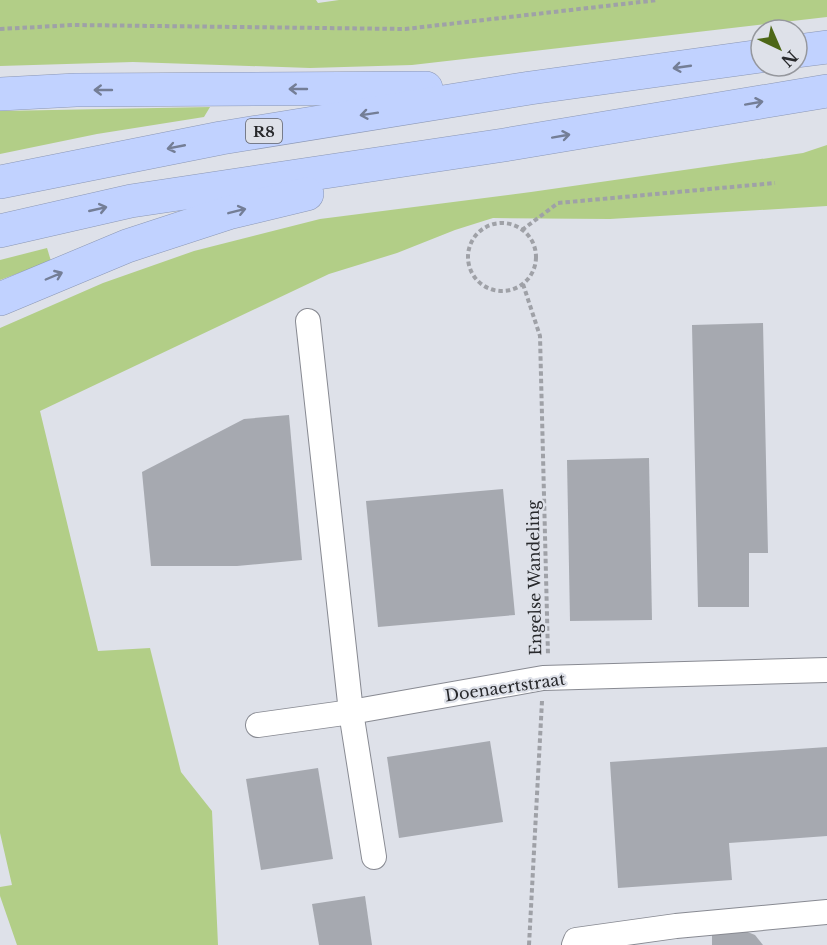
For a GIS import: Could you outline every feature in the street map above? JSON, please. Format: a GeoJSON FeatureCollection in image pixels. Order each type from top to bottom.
{"type":"FeatureCollection","features":[{"type":"Feature","properties":{"kind":"highway"},"geometry":{"type":"LineString","coordinates":[[809,49],[827,47]]}},
{"type":"Feature","properties":{"kind":"highway","name":"R8"},"geometry":{"type":"LineString","coordinates":[[0,182],[221,138],[530,88],[749,58]]}},
{"type":"Feature","properties":{"kind":"highway"},"geometry":{"type":"LineString","coordinates":[[0,94],[76,90],[530,88]]}},
{"type":"Feature","properties":{"kind":"highway"},"geometry":{"type":"LineString","coordinates":[[0,231],[131,201],[504,145],[827,91]]}},
{"type":"Feature","properties":{"kind":"highway"},"geometry":{"type":"LineString","coordinates":[[0,299],[127,246],[228,213],[504,145]]}},
{"type":"Feature","properties":{"kind":"street"},"geometry":{"type":"LineString","coordinates":[[308,321],[351,712],[374,856]]}},
{"type":"Feature","properties":{"kind":"street","name":"Doenaertstraat"},"geometry":{"type":"LineString","coordinates":[[258,725],[351,712],[543,678],[827,669]]}},
{"type":"Feature","properties":{"kind":"street"},"geometry":{"type":"LineString","coordinates":[[574,945],[576,940],[634,938],[827,912]]}},
{"type":"Feature","properties":{"kind":"path"},"geometry":{"type":"LineString","coordinates":[[0,29],[74,25],[405,28],[658,0]]}},
{"type":"Feature","properties":{"kind":"path"},"geometry":{"type":"LineString","coordinates":[[522,230],[558,203],[775,183]]}},
{"type":"Feature","properties":{"kind":"path"},"geometry":{"type":"LineString","coordinates":[[503,224],[522,230],[531,239],[536,261],[531,275],[523,284],[514,289],[491,290],[473,275],[469,268],[468,256],[470,244],[478,233],[488,226],[503,224]]}},
{"type":"Feature","properties":{"kind":"path","name":"Engelse Wandeling"},"geometry":{"type":"LineString","coordinates":[[523,284],[540,336],[548,663],[543,678],[529,945]]}},
{"type":"Feature","properties":{"kind":"green space"},"geometry":{"type":"Polygon","coordinates":[[[0,0],[316,0],[318,3],[339,0],[827,0],[827,17],[809,19],[749,18],[749,26],[412,65],[310,68],[133,62],[0,66],[0,0]]]}},
{"type":"Feature","properties":{"kind":"green space"},"geometry":{"type":"Polygon","coordinates":[[[210,107],[204,117],[97,134],[0,154],[0,111],[210,107]]]}},
{"type":"Feature","properties":{"kind":"green space"},"geometry":{"type":"Polygon","coordinates":[[[827,145],[827,206],[610,219],[493,218],[397,253],[329,274],[40,411],[98,651],[150,648],[181,772],[212,811],[218,945],[17,945],[0,896],[0,887],[12,885],[0,833],[0,328],[103,283],[194,251],[320,219],[531,192],[803,153],[827,145]]]}},
{"type":"Feature","properties":{"kind":"green space"},"geometry":{"type":"Polygon","coordinates":[[[47,248],[51,261],[0,280],[0,260],[47,248]]]}},
{"type":"Feature","properties":{"kind":"building"},"geometry":{"type":"Polygon","coordinates":[[[763,323],[768,553],[749,553],[749,607],[698,607],[692,325],[763,323]]]}},
{"type":"Feature","properties":{"kind":"building"},"geometry":{"type":"Polygon","coordinates":[[[289,415],[302,560],[237,566],[151,566],[142,472],[244,419],[289,415]]]}},
{"type":"Feature","properties":{"kind":"building"},"geometry":{"type":"Polygon","coordinates":[[[649,458],[652,620],[570,621],[567,460],[649,458]]]}},
{"type":"Feature","properties":{"kind":"building"},"geometry":{"type":"Polygon","coordinates":[[[503,489],[515,615],[378,627],[366,501],[503,489]]]}},
{"type":"Feature","properties":{"kind":"building"},"geometry":{"type":"Polygon","coordinates":[[[490,741],[503,822],[399,838],[387,757],[490,741]]]}},
{"type":"Feature","properties":{"kind":"building"},"geometry":{"type":"Polygon","coordinates":[[[827,747],[827,836],[729,843],[732,880],[618,888],[610,762],[827,747]]]}},
{"type":"Feature","properties":{"kind":"building"},"geometry":{"type":"Polygon","coordinates":[[[318,768],[333,859],[261,870],[246,779],[318,768]]]}},
{"type":"Feature","properties":{"kind":"building"},"geometry":{"type":"Polygon","coordinates":[[[365,896],[372,945],[319,945],[312,904],[365,896]]]}},
{"type":"Feature","properties":{"kind":"building"},"geometry":{"type":"Polygon","coordinates":[[[745,931],[755,935],[763,945],[712,945],[712,933],[745,931]]]}}]}
